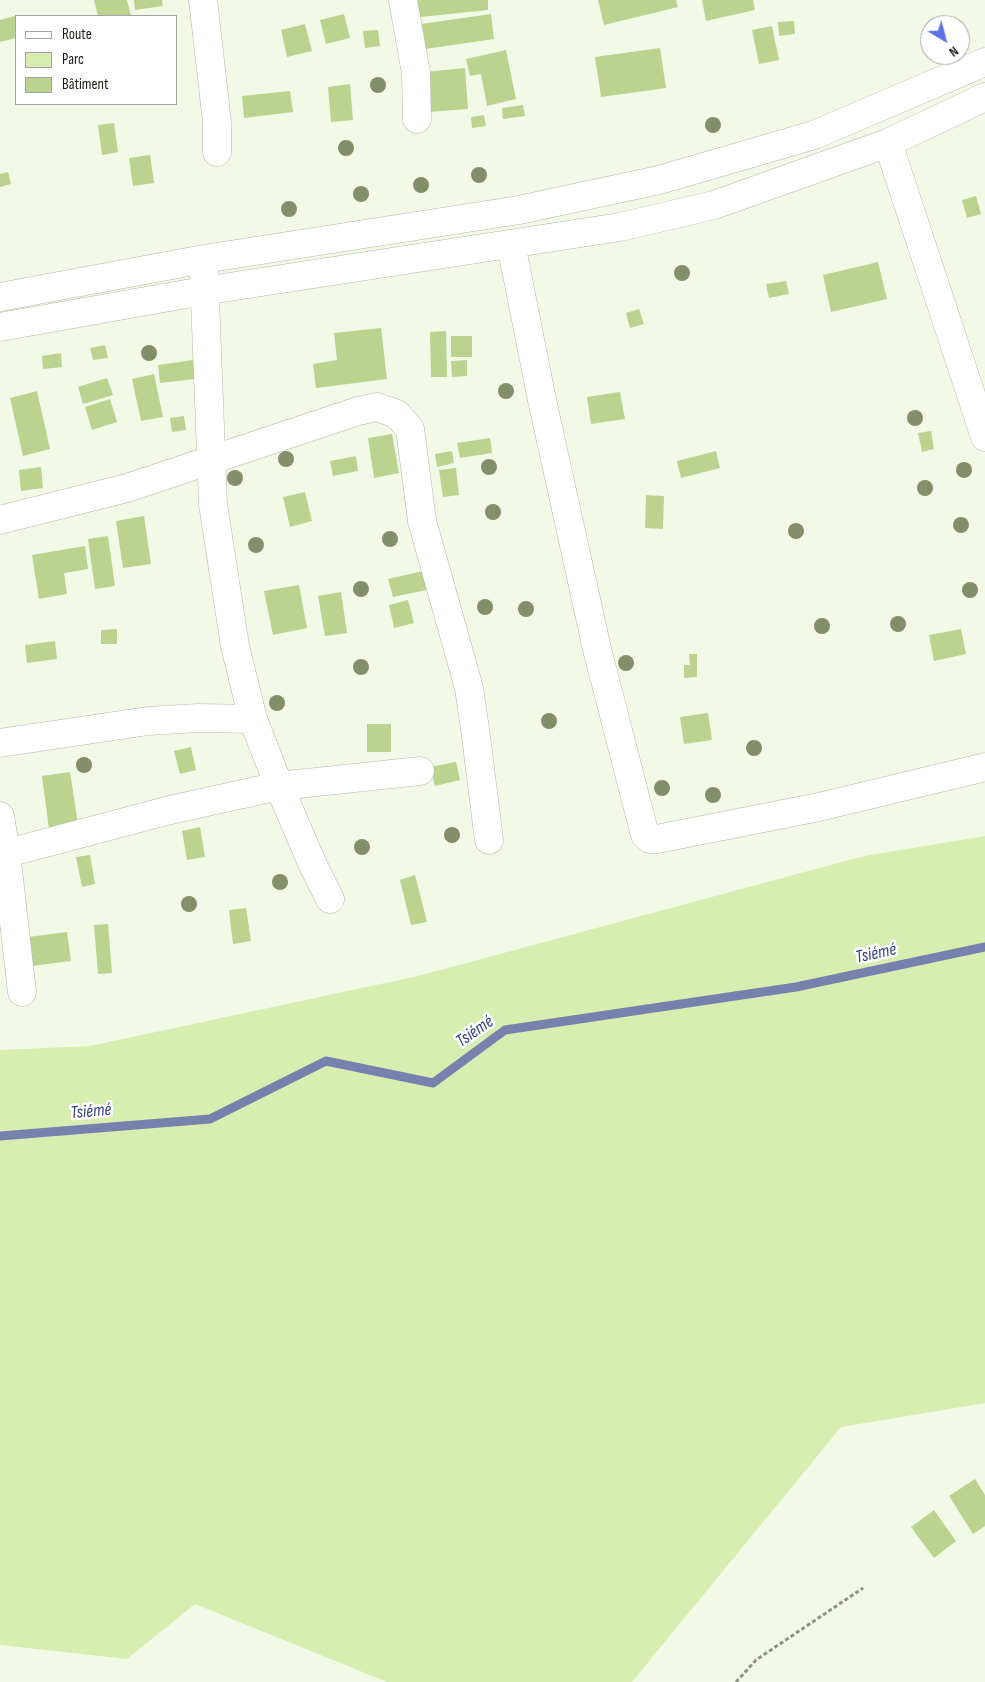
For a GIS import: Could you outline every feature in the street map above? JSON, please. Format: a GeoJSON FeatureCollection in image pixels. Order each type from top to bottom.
{"type":"FeatureCollection","features":[{"type":"Feature","properties":{"kind":"street"},"geometry":{"type":"LineString","coordinates":[[203,0],[217,122],[217,152]]}},
{"type":"Feature","properties":{"kind":"street"},"geometry":{"type":"LineString","coordinates":[[404,0],[416,73],[417,119]]}},
{"type":"Feature","properties":{"kind":"street"},"geometry":{"type":"LineString","coordinates":[[0,297],[204,259],[519,210],[659,180],[814,135],[985,62]]}},
{"type":"Feature","properties":{"kind":"street"},"geometry":{"type":"LineString","coordinates":[[0,327],[204,291],[620,227],[714,205],[888,142],[985,97]]}},
{"type":"Feature","properties":{"kind":"street"},"geometry":{"type":"LineString","coordinates":[[888,142],[985,437]]}},
{"type":"Feature","properties":{"kind":"street"},"geometry":{"type":"LineString","coordinates":[[511,244],[542,400],[597,650],[645,835],[650,839],[657,839],[819,808],[985,767]]}},
{"type":"Feature","properties":{"kind":"street"},"geometry":{"type":"LineString","coordinates":[[204,259],[213,504],[235,646],[253,719],[278,786],[312,864],[330,899]]}},
{"type":"Feature","properties":{"kind":"street"},"geometry":{"type":"LineString","coordinates":[[0,520],[127,488],[358,410],[377,407],[397,414],[410,429],[422,521],[468,688],[489,840]]}},
{"type":"Feature","properties":{"kind":"street"},"geometry":{"type":"LineString","coordinates":[[0,743],[148,721],[198,718],[253,719]]}},
{"type":"Feature","properties":{"kind":"street"},"geometry":{"type":"LineString","coordinates":[[3,854],[170,810],[278,786],[420,771]]}},
{"type":"Feature","properties":{"kind":"street"},"geometry":{"type":"LineString","coordinates":[[0,816],[3,854],[22,992]]}},
{"type":"Feature","properties":{"kind":"path"},"geometry":{"type":"LineString","coordinates":[[736,1682],[756,1660],[863,1588]]}},
{"type":"Feature","properties":{"kind":"green space"},"geometry":{"type":"Polygon","coordinates":[[[985,836],[985,1403],[841,1427],[632,1682],[387,1682],[195,1604],[127,1659],[0,1645],[0,1050],[90,1046],[418,976],[864,856],[985,836]]]}},
{"type":"Feature","properties":{"kind":"building"},"geometry":{"type":"Polygon","coordinates":[[[94,0],[127,0],[131,15],[98,15],[94,0]]]}},
{"type":"Feature","properties":{"kind":"building"},"geometry":{"type":"Polygon","coordinates":[[[134,0],[162,0],[163,6],[135,10],[134,0]]]}},
{"type":"Feature","properties":{"kind":"building"},"geometry":{"type":"Polygon","coordinates":[[[409,0],[488,0],[488,10],[411,18],[409,0]]]}},
{"type":"Feature","properties":{"kind":"building"},"geometry":{"type":"Polygon","coordinates":[[[598,0],[676,0],[678,7],[604,25],[598,0]]]}},
{"type":"Feature","properties":{"kind":"building"},"geometry":{"type":"Polygon","coordinates":[[[702,0],[753,0],[755,10],[706,21],[702,0]]]}},
{"type":"Feature","properties":{"kind":"building"},"geometry":{"type":"Polygon","coordinates":[[[344,14],[350,38],[326,44],[320,20],[344,14]]]}},
{"type":"Feature","properties":{"kind":"building"},"geometry":{"type":"Polygon","coordinates":[[[491,14],[494,39],[418,50],[414,25],[491,14]]]}},
{"type":"Feature","properties":{"kind":"building"},"geometry":{"type":"Polygon","coordinates":[[[15,16],[15,38],[0,42],[0,20],[15,16]]]}},
{"type":"Feature","properties":{"kind":"building"},"geometry":{"type":"Polygon","coordinates":[[[794,21],[795,34],[779,36],[778,22],[794,21]]]}},
{"type":"Feature","properties":{"kind":"building"},"geometry":{"type":"Polygon","coordinates":[[[305,24],[312,51],[287,57],[281,30],[305,24]]]}},
{"type":"Feature","properties":{"kind":"building"},"geometry":{"type":"Polygon","coordinates":[[[772,26],[779,60],[759,64],[752,30],[772,26]]]}},
{"type":"Feature","properties":{"kind":"building"},"geometry":{"type":"Polygon","coordinates":[[[378,30],[380,46],[365,48],[363,31],[378,30]]]}},
{"type":"Feature","properties":{"kind":"building"},"geometry":{"type":"Polygon","coordinates":[[[660,48],[666,88],[601,97],[595,57],[660,48]]]}},
{"type":"Feature","properties":{"kind":"building"},"geometry":{"type":"Polygon","coordinates":[[[506,50],[516,99],[487,106],[481,74],[470,76],[466,59],[506,50]]]}},
{"type":"Feature","properties":{"kind":"building"},"geometry":{"type":"Polygon","coordinates":[[[465,68],[468,109],[428,112],[425,72],[465,68]]]}},
{"type":"Feature","properties":{"kind":"building"},"geometry":{"type":"Polygon","coordinates":[[[350,84],[353,120],[331,122],[328,87],[350,84]]]}},
{"type":"Feature","properties":{"kind":"building"},"geometry":{"type":"Polygon","coordinates":[[[290,91],[293,112],[244,118],[242,96],[290,91]]]}},
{"type":"Feature","properties":{"kind":"building"},"geometry":{"type":"Polygon","coordinates":[[[523,105],[525,116],[503,119],[502,108],[523,105]]]}},
{"type":"Feature","properties":{"kind":"building"},"geometry":{"type":"Polygon","coordinates":[[[484,115],[486,126],[472,128],[471,117],[484,115]]]}},
{"type":"Feature","properties":{"kind":"building"},"geometry":{"type":"Polygon","coordinates":[[[114,123],[118,152],[102,155],[98,125],[114,123]]]}},
{"type":"Feature","properties":{"kind":"building"},"geometry":{"type":"Polygon","coordinates":[[[150,155],[154,183],[133,186],[129,158],[150,155]]]}},
{"type":"Feature","properties":{"kind":"building"},"geometry":{"type":"Polygon","coordinates":[[[8,172],[11,184],[0,187],[0,174],[8,172]]]}},
{"type":"Feature","properties":{"kind":"building"},"geometry":{"type":"Polygon","coordinates":[[[976,196],[981,214],[967,218],[962,200],[976,196]]]}},
{"type":"Feature","properties":{"kind":"building"},"geometry":{"type":"Polygon","coordinates":[[[878,262],[887,299],[831,312],[823,275],[878,262]]]}},
{"type":"Feature","properties":{"kind":"building"},"geometry":{"type":"Polygon","coordinates":[[[786,281],[789,294],[769,298],[766,284],[786,281]]]}},
{"type":"Feature","properties":{"kind":"building"},"geometry":{"type":"Polygon","coordinates":[[[639,309],[644,324],[630,328],[626,313],[639,309]]]}},
{"type":"Feature","properties":{"kind":"building"},"geometry":{"type":"Polygon","coordinates":[[[381,328],[387,379],[316,388],[313,364],[337,360],[334,333],[381,328]]]}},
{"type":"Feature","properties":{"kind":"building"},"geometry":{"type":"Polygon","coordinates":[[[446,331],[447,377],[431,377],[430,332],[446,331]]]}},
{"type":"Feature","properties":{"kind":"building"},"geometry":{"type":"Polygon","coordinates":[[[451,336],[472,336],[472,357],[451,357],[451,336]]]}},
{"type":"Feature","properties":{"kind":"building"},"geometry":{"type":"Polygon","coordinates":[[[105,345],[108,358],[93,360],[90,348],[105,345]]]}},
{"type":"Feature","properties":{"kind":"building"},"geometry":{"type":"Polygon","coordinates":[[[61,353],[62,367],[43,369],[42,356],[61,353]]]}},
{"type":"Feature","properties":{"kind":"building"},"geometry":{"type":"Polygon","coordinates":[[[193,360],[195,379],[160,383],[158,365],[193,360]]]}},
{"type":"Feature","properties":{"kind":"building"},"geometry":{"type":"Polygon","coordinates":[[[467,360],[467,376],[452,377],[451,361],[467,360]]]}},
{"type":"Feature","properties":{"kind":"building"},"geometry":{"type":"Polygon","coordinates":[[[154,374],[163,417],[141,421],[132,379],[154,374]]]}},
{"type":"Feature","properties":{"kind":"building"},"geometry":{"type":"Polygon","coordinates":[[[107,378],[113,395],[83,404],[78,387],[107,378]]]}},
{"type":"Feature","properties":{"kind":"building"},"geometry":{"type":"Polygon","coordinates":[[[37,391],[50,449],[23,456],[10,398],[37,391]]]}},
{"type":"Feature","properties":{"kind":"building"},"geometry":{"type":"Polygon","coordinates":[[[620,392],[625,419],[591,424],[587,397],[620,392]]]}},
{"type":"Feature","properties":{"kind":"building"},"geometry":{"type":"Polygon","coordinates":[[[110,399],[117,422],[92,430],[85,407],[110,399]]]}},
{"type":"Feature","properties":{"kind":"building"},"geometry":{"type":"Polygon","coordinates":[[[184,416],[186,430],[172,432],[170,418],[184,416]]]}},
{"type":"Feature","properties":{"kind":"building"},"geometry":{"type":"Polygon","coordinates":[[[931,431],[934,449],[922,452],[918,433],[931,431]]]}},
{"type":"Feature","properties":{"kind":"building"},"geometry":{"type":"Polygon","coordinates":[[[392,434],[399,473],[374,478],[368,438],[392,434]]]}},
{"type":"Feature","properties":{"kind":"building"},"geometry":{"type":"Polygon","coordinates":[[[490,438],[492,453],[460,458],[457,443],[490,438]]]}},
{"type":"Feature","properties":{"kind":"building"},"geometry":{"type":"Polygon","coordinates":[[[452,451],[454,463],[437,467],[435,454],[452,451]]]}},
{"type":"Feature","properties":{"kind":"building"},"geometry":{"type":"Polygon","coordinates":[[[716,451],[720,468],[681,478],[677,461],[716,451]]]}},
{"type":"Feature","properties":{"kind":"building"},"geometry":{"type":"Polygon","coordinates":[[[356,456],[358,471],[333,476],[330,461],[356,456]]]}},
{"type":"Feature","properties":{"kind":"building"},"geometry":{"type":"Polygon","coordinates":[[[41,467],[43,488],[21,491],[19,470],[41,467]]]}},
{"type":"Feature","properties":{"kind":"building"},"geometry":{"type":"Polygon","coordinates":[[[456,468],[459,495],[443,497],[439,470],[456,468]]]}},
{"type":"Feature","properties":{"kind":"building"},"geometry":{"type":"Polygon","coordinates":[[[305,492],[312,521],[290,527],[283,497],[305,492]]]}},
{"type":"Feature","properties":{"kind":"building"},"geometry":{"type":"Polygon","coordinates":[[[646,495],[664,496],[663,529],[645,528],[646,495]]]}},
{"type":"Feature","properties":{"kind":"building"},"geometry":{"type":"Polygon","coordinates":[[[144,516],[151,564],[123,568],[116,521],[144,516]]]}},
{"type":"Feature","properties":{"kind":"building"},"geometry":{"type":"Polygon","coordinates":[[[108,536],[115,586],[95,589],[88,539],[108,536]]]}},
{"type":"Feature","properties":{"kind":"building"},"geometry":{"type":"Polygon","coordinates":[[[85,546],[88,569],[64,573],[67,594],[39,599],[32,555],[85,546]]]}},
{"type":"Feature","properties":{"kind":"building"},"geometry":{"type":"Polygon","coordinates":[[[427,570],[431,589],[393,597],[388,579],[427,570]]]}},
{"type":"Feature","properties":{"kind":"building"},"geometry":{"type":"Polygon","coordinates":[[[299,585],[307,628],[273,635],[264,591],[299,585]]]}},
{"type":"Feature","properties":{"kind":"building"},"geometry":{"type":"Polygon","coordinates":[[[341,592],[347,633],[325,636],[318,596],[341,592]]]}},
{"type":"Feature","properties":{"kind":"building"},"geometry":{"type":"Polygon","coordinates":[[[408,600],[414,623],[394,628],[389,605],[408,600]]]}},
{"type":"Feature","properties":{"kind":"building"},"geometry":{"type":"Polygon","coordinates":[[[117,629],[117,644],[101,644],[101,630],[117,629]]]}},
{"type":"Feature","properties":{"kind":"building"},"geometry":{"type":"Polygon","coordinates":[[[961,629],[966,654],[934,661],[929,635],[961,629]]]}},
{"type":"Feature","properties":{"kind":"building"},"geometry":{"type":"Polygon","coordinates":[[[55,641],[57,659],[27,663],[25,645],[55,641]]]}},
{"type":"Feature","properties":{"kind":"building"},"geometry":{"type":"Polygon","coordinates":[[[689,654],[697,654],[697,677],[684,678],[684,665],[690,665],[689,654]]]}},
{"type":"Feature","properties":{"kind":"building"},"geometry":{"type":"Polygon","coordinates":[[[708,713],[712,740],[684,744],[680,717],[708,713]]]}},
{"type":"Feature","properties":{"kind":"building"},"geometry":{"type":"Polygon","coordinates":[[[367,724],[391,724],[391,752],[367,752],[367,724]]]}},
{"type":"Feature","properties":{"kind":"building"},"geometry":{"type":"Polygon","coordinates":[[[191,747],[196,770],[180,774],[174,751],[191,747]]]}},
{"type":"Feature","properties":{"kind":"building"},"geometry":{"type":"Polygon","coordinates":[[[456,762],[460,780],[435,786],[430,767],[456,762]]]}},
{"type":"Feature","properties":{"kind":"building"},"geometry":{"type":"Polygon","coordinates":[[[70,772],[78,824],[49,829],[42,776],[70,772]]]}},
{"type":"Feature","properties":{"kind":"building"},"geometry":{"type":"Polygon","coordinates":[[[200,827],[205,857],[187,860],[182,831],[200,827]]]}},
{"type":"Feature","properties":{"kind":"building"},"geometry":{"type":"Polygon","coordinates":[[[90,855],[95,884],[82,887],[76,857],[90,855]]]}},
{"type":"Feature","properties":{"kind":"building"},"geometry":{"type":"Polygon","coordinates":[[[415,875],[427,922],[411,925],[400,880],[415,875]]]}},
{"type":"Feature","properties":{"kind":"building"},"geometry":{"type":"Polygon","coordinates":[[[246,908],[251,941],[233,944],[229,910],[246,908]]]}},
{"type":"Feature","properties":{"kind":"building"},"geometry":{"type":"Polygon","coordinates":[[[108,924],[112,973],[98,974],[94,925],[108,924]]]}},
{"type":"Feature","properties":{"kind":"building"},"geometry":{"type":"Polygon","coordinates":[[[67,932],[71,961],[32,966],[28,937],[67,932]]]}},
{"type":"Feature","properties":{"kind":"building"},"geometry":{"type":"Polygon","coordinates":[[[975,1479],[985,1495],[985,1526],[973,1534],[949,1496],[975,1479]]]}},
{"type":"Feature","properties":{"kind":"building"},"geometry":{"type":"Polygon","coordinates":[[[934,1510],[956,1541],[934,1558],[911,1527],[934,1510]]]}},
{"type":"Feature","properties":{"kind":"waterway","name":"Tsiémé"},"geometry":{"type":"LineString","coordinates":[[0,1136],[210,1119],[326,1061],[433,1083],[505,1030],[796,987],[985,947]]}}]}
